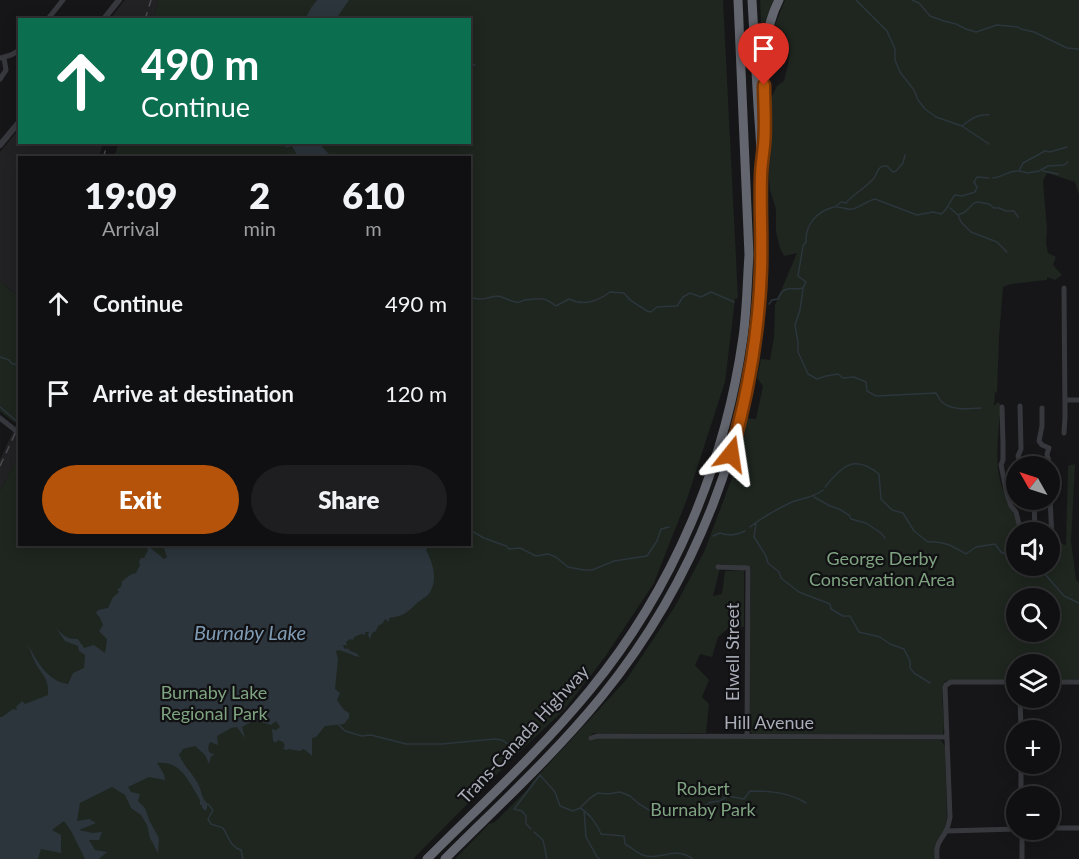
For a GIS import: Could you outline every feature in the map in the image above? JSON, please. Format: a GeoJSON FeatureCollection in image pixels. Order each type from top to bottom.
{"type":"FeatureCollection","features":[{"type":"Feature","properties":{"kind":"highway","name":"Trans-Canada Highway"},"geometry":{"type":"LineString","coordinates":[[445,859],[549,755],[602,696],[640,645],[691,556],[731,454],[747,392],[752,362],[762,267],[762,158],[752,0]]}},
{"type":"Feature","properties":{"kind":"highway"},"geometry":{"type":"LineString","coordinates":[[762,158],[767,35],[778,0]]}},
{"type":"Feature","properties":{"kind":"highway","name":"Trans-Canada Highway"},"geometry":{"type":"LineString","coordinates":[[427,859],[568,717],[611,663],[646,611],[672,564],[693,519],[710,474],[735,384],[747,294],[749,255],[738,1]]}},
{"type":"Feature","properties":{"kind":"street"},"geometry":{"type":"LineString","coordinates":[[49,18],[63,0]]}},
{"type":"Feature","properties":{"kind":"street"},"geometry":{"type":"LineString","coordinates":[[105,18],[119,0]]}},
{"type":"Feature","properties":{"kind":"street"},"geometry":{"type":"LineString","coordinates":[[0,79],[6,70],[2,58],[18,51]]}},
{"type":"Feature","properties":{"kind":"street"},"geometry":{"type":"LineString","coordinates":[[0,145],[18,123]]}},
{"type":"Feature","properties":{"kind":"street"},"geometry":{"type":"LineString","coordinates":[[1064,288],[1064,434]]}},
{"type":"Feature","properties":{"kind":"street"},"geometry":{"type":"LineString","coordinates":[[1065,400],[1079,400]]}},
{"type":"Feature","properties":{"kind":"street"},"geometry":{"type":"LineString","coordinates":[[1018,456],[1021,449],[1020,406]]}},
{"type":"Feature","properties":{"kind":"street"},"geometry":{"type":"LineString","coordinates":[[1002,407],[1003,460],[1001,465],[1007,494],[1018,522]]}},
{"type":"Feature","properties":{"kind":"street"},"geometry":{"type":"LineString","coordinates":[[1042,408],[1039,441],[1049,448],[1047,456]]}},
{"type":"Feature","properties":{"kind":"street"},"geometry":{"type":"LineString","coordinates":[[0,418],[18,432]]}},
{"type":"Feature","properties":{"kind":"street","name":"Elwell Street"},"geometry":{"type":"LineString","coordinates":[[718,567],[748,568],[747,736]]}},
{"type":"Feature","properties":{"kind":"street"},"geometry":{"type":"LineString","coordinates":[[937,859],[936,850],[939,840],[946,831],[950,817],[945,687],[951,682],[1006,682]]}},
{"type":"Feature","properties":{"kind":"street"},"geometry":{"type":"LineString","coordinates":[[1060,682],[1079,682]]}},
{"type":"Feature","properties":{"kind":"street","name":"Hill Avenue"},"geometry":{"type":"LineString","coordinates":[[591,738],[597,736],[946,737]]}},
{"type":"Feature","properties":{"kind":"street"},"geometry":{"type":"LineString","coordinates":[[1060,828],[1079,828]]}},
{"type":"Feature","properties":{"kind":"street"},"geometry":{"type":"LineString","coordinates":[[946,831],[1006,829]]}},
{"type":"Feature","properties":{"kind":"street"},"geometry":{"type":"LineString","coordinates":[[1022,840],[1022,859]]}},
{"type":"Feature","properties":{"kind":"shaded area"},"geometry":{"type":"Polygon","coordinates":[[[125,0],[159,0],[153,18],[111,18],[125,0]]]}},
{"type":"Feature","properties":{"kind":"shaded area"},"geometry":{"type":"Polygon","coordinates":[[[18,130],[18,144],[103,144],[99,156],[18,156],[18,296],[0,281],[0,152],[18,130]]]}},
{"type":"Feature","properties":{"kind":"shaded area"},"geometry":{"type":"Polygon","coordinates":[[[18,420],[18,457],[0,491],[0,460],[18,420]]]}},
{"type":"Feature","properties":{"kind":"green space","name":"Burnaby Lake Regional Park"},"geometry":{"type":"Polygon","coordinates":[[[159,0],[723,0],[738,298],[735,299],[725,382],[687,499],[654,583],[605,657],[564,710],[413,859],[0,859],[0,491],[18,457],[18,546],[471,546],[471,156],[114,156],[118,144],[471,144],[471,18],[153,18],[159,0]]]}},
{"type":"Feature","properties":{"kind":"green space"},"geometry":{"type":"Polygon","coordinates":[[[760,0],[777,0],[762,43],[760,0]]]}},
{"type":"Feature","properties":{"kind":"green space","name":"George Derby Conservation Area"},"geometry":{"type":"Polygon","coordinates":[[[785,0],[1079,0],[1079,195],[1075,182],[1047,173],[1043,181],[1046,243],[1048,253],[1056,257],[1053,265],[1062,275],[1055,280],[1047,277],[1047,280],[1003,287],[997,394],[995,391],[994,406],[998,402],[1001,405],[997,449],[999,476],[1006,496],[1006,510],[1012,510],[1017,522],[1006,522],[1006,576],[1060,576],[1060,543],[1066,545],[1068,466],[1075,464],[1071,541],[1076,579],[1079,583],[1079,679],[1060,680],[1060,654],[1006,654],[1006,680],[945,681],[943,686],[943,734],[752,734],[748,728],[751,567],[721,564],[713,596],[722,594],[725,571],[744,570],[744,627],[731,626],[718,637],[712,657],[700,654],[695,665],[709,680],[702,697],[709,704],[706,733],[593,733],[588,738],[942,741],[945,747],[947,817],[944,830],[935,845],[936,859],[455,859],[528,789],[626,680],[674,608],[704,552],[732,478],[747,418],[756,419],[763,386],[757,378],[761,359],[770,360],[774,338],[775,305],[797,253],[784,256],[780,248],[776,232],[776,209],[770,190],[766,145],[770,100],[777,86],[784,81],[788,66],[789,43],[782,30],[775,25],[785,0]]]}},
{"type":"Feature","properties":{"kind":"green space"},"geometry":{"type":"Polygon","coordinates":[[[0,281],[18,296],[18,416],[15,423],[0,411],[0,281]]]}},
{"type":"Feature","properties":{"kind":"water"},"geometry":{"type":"Polygon","coordinates":[[[317,0],[349,0],[337,18],[306,18],[317,0]]]}},
{"type":"Feature","properties":{"kind":"water"},"geometry":{"type":"Polygon","coordinates":[[[289,144],[322,144],[331,156],[297,156],[292,146],[284,148],[289,144]]]}},
{"type":"Feature","properties":{"kind":"water","name":"Burnaby Lake"},"geometry":{"type":"Polygon","coordinates":[[[146,546],[164,559],[167,557],[161,546],[429,546],[426,550],[433,566],[434,578],[428,595],[405,614],[389,618],[389,622],[385,619],[372,633],[370,639],[369,632],[365,632],[365,635],[354,637],[353,640],[346,642],[347,645],[343,645],[349,651],[351,648],[350,651],[360,657],[336,651],[338,659],[335,689],[340,693],[337,700],[349,713],[349,718],[344,724],[325,726],[316,737],[312,738],[312,756],[304,749],[300,751],[283,749],[285,746],[283,742],[273,741],[272,729],[276,730],[280,727],[276,721],[271,725],[255,720],[242,727],[245,738],[237,727],[217,736],[218,745],[210,742],[209,752],[215,755],[211,756],[209,764],[205,755],[195,746],[183,749],[179,755],[208,804],[206,811],[200,805],[200,800],[188,779],[173,765],[157,763],[165,780],[149,777],[128,787],[131,792],[140,794],[138,801],[145,808],[159,838],[158,853],[141,815],[131,808],[125,795],[112,787],[80,803],[77,821],[89,819],[96,823],[79,830],[102,832],[99,840],[89,840],[95,850],[107,852],[99,859],[85,859],[64,821],[52,830],[61,835],[61,853],[41,849],[38,859],[0,859],[0,717],[13,709],[17,710],[16,707],[22,701],[25,704],[48,695],[46,681],[26,641],[48,674],[68,684],[73,673],[84,668],[85,655],[79,651],[78,646],[65,641],[55,627],[62,634],[78,639],[84,648],[94,645],[105,653],[107,639],[99,631],[103,625],[96,613],[98,610],[108,608],[113,597],[119,592],[117,589],[120,588],[121,582],[136,573],[141,558],[144,558],[148,550],[146,546]]]}},
{"type":"Feature","properties":{"kind":"waterway"},"geometry":{"type":"LineString","coordinates":[[856,0],[887,31],[895,49],[895,60],[900,72],[925,109],[936,117],[962,126],[989,144]]}},
{"type":"Feature","properties":{"kind":"waterway"},"geometry":{"type":"LineString","coordinates":[[912,0],[919,3],[930,16],[976,32],[997,25],[1018,27],[1067,48],[1079,49]]}},
{"type":"Feature","properties":{"kind":"waterway"},"geometry":{"type":"LineString","coordinates":[[471,64],[475,65]]}},
{"type":"Feature","properties":{"kind":"waterway"},"geometry":{"type":"LineString","coordinates":[[962,126],[975,117],[989,115]]}},
{"type":"Feature","properties":{"kind":"waterway"},"geometry":{"type":"LineString","coordinates":[[993,178],[1019,171],[1023,163],[1045,151],[1050,152],[1067,147]]}},
{"type":"Feature","properties":{"kind":"waterway"},"geometry":{"type":"LineString","coordinates":[[835,207],[841,202],[846,203],[867,185],[881,167],[887,166],[893,172],[896,171],[903,163],[905,155]]}},
{"type":"Feature","properties":{"kind":"waterway"},"geometry":{"type":"LineString","coordinates":[[1019,171],[1028,173],[1039,171],[1048,166],[1064,165],[1068,162]]}},
{"type":"Feature","properties":{"kind":"waterway"},"geometry":{"type":"LineString","coordinates":[[1043,171],[1058,174]]}},
{"type":"Feature","properties":{"kind":"waterway"},"geometry":{"type":"LineString","coordinates":[[769,304],[772,300],[778,299],[785,290],[803,288],[806,282],[798,276],[803,246],[810,225],[822,212],[834,207],[853,209],[875,199],[917,215],[933,212],[941,214],[955,195],[962,196],[975,192],[977,187],[974,182],[977,177],[989,178]]}},
{"type":"Feature","properties":{"kind":"waterway"},"geometry":{"type":"LineString","coordinates":[[958,215],[978,202],[989,204],[994,208],[1014,211],[1018,217]]}},
{"type":"Feature","properties":{"kind":"waterway"},"geometry":{"type":"LineString","coordinates":[[950,208],[971,232],[997,242],[1007,252]]}},
{"type":"Feature","properties":{"kind":"waterway"},"geometry":{"type":"LineString","coordinates":[[803,289],[795,325],[798,352],[808,374],[817,379],[838,374],[843,378],[854,377],[866,382],[867,391],[876,396],[936,393],[941,401],[949,406],[960,409],[981,408]]}},
{"type":"Feature","properties":{"kind":"waterway"},"geometry":{"type":"LineString","coordinates":[[471,297],[481,299],[498,296],[518,302],[541,299],[556,306],[569,299],[585,302],[595,300],[610,292],[624,293],[630,300],[651,312],[657,307],[677,306],[683,297],[690,293],[701,297],[711,292],[734,302]]}},
{"type":"Feature","properties":{"kind":"waterway"},"geometry":{"type":"LineString","coordinates":[[0,357],[18,365]]}},
{"type":"Feature","properties":{"kind":"waterway"},"geometry":{"type":"LineString","coordinates":[[0,407],[18,422]]}},
{"type":"Feature","properties":{"kind":"waterway"},"geometry":{"type":"LineString","coordinates":[[825,487],[843,468],[855,464],[862,465],[879,474],[881,499],[892,510],[903,513],[914,531],[928,542],[943,543],[966,554],[976,547],[995,544],[1006,554]]}},
{"type":"Feature","properties":{"kind":"waterway"},"geometry":{"type":"LineString","coordinates":[[750,527],[781,507],[823,490]]}},
{"type":"Feature","properties":{"kind":"waterway"},"geometry":{"type":"LineString","coordinates":[[814,497],[839,509],[851,519],[866,523],[885,538]]}},
{"type":"Feature","properties":{"kind":"waterway"},"geometry":{"type":"LineString","coordinates":[[756,523],[754,537],[768,563],[779,572],[781,578],[799,592],[830,604],[831,609],[843,616],[850,616],[859,632],[880,637],[904,649],[910,661],[910,668],[930,683]]}},
{"type":"Feature","properties":{"kind":"waterway"},"geometry":{"type":"LineString","coordinates":[[471,531],[509,549],[520,548],[536,556],[548,554],[556,557],[568,567],[592,570],[614,561],[647,556],[657,541],[661,529],[669,527]]}},
{"type":"Feature","properties":{"kind":"waterway"},"geometry":{"type":"LineString","coordinates":[[713,536],[720,533],[732,535],[745,531]]}},
{"type":"Feature","properties":{"kind":"waterway"},"geometry":{"type":"LineString","coordinates":[[1047,576],[1064,596],[1079,603]]}},
{"type":"Feature","properties":{"kind":"waterway"},"geometry":{"type":"LineString","coordinates":[[338,724],[345,731],[406,744],[442,744],[494,739],[502,740],[509,745]]}},
{"type":"Feature","properties":{"kind":"waterway"},"geometry":{"type":"LineString","coordinates":[[531,829],[526,824],[526,816],[522,811],[514,809],[540,775],[555,792],[560,806],[573,811],[580,808],[583,810],[601,834],[624,836],[625,844],[643,855],[681,853],[693,859]]}},
{"type":"Feature","properties":{"kind":"waterway"},"geometry":{"type":"LineString","coordinates":[[581,807],[598,793],[620,792],[661,817],[676,812],[700,809],[728,796],[744,799],[750,791],[786,794],[806,803]]}},
{"type":"Feature","properties":{"kind":"waterway"},"geometry":{"type":"LineString","coordinates":[[208,804],[213,810],[208,819],[211,824],[223,828],[232,844],[241,850],[243,859]]}},
{"type":"Feature","properties":{"kind":"waterway"},"geometry":{"type":"LineString","coordinates":[[584,810],[586,837],[600,859]]}},
{"type":"Feature","properties":{"kind":"waterway"},"geometry":{"type":"LineString","coordinates":[[534,832],[543,840],[547,859]]}},
{"type":"Feature","properties":{"kind":"railway"},"geometry":{"type":"LineString","coordinates":[[146,18],[151,0]]}},
{"type":"Feature","properties":{"kind":"railway"},"geometry":{"type":"LineString","coordinates":[[104,156],[107,144]]}},
{"type":"Feature","properties":{"kind":"railway"},"geometry":{"type":"LineString","coordinates":[[0,466],[18,427]]}},
{"type":"Feature","properties":{"kind":"route"},"geometry":{"type":"LineString","coordinates":[[731,454],[747,392],[759,306],[762,267],[761,179],[764,144],[764,85]]}},
{"type":"Feature","properties":{"kind":"park label","name":"Robert Burnaby Park"},"geometry":{"type":"Point","coordinates":[703,798]}}]}
